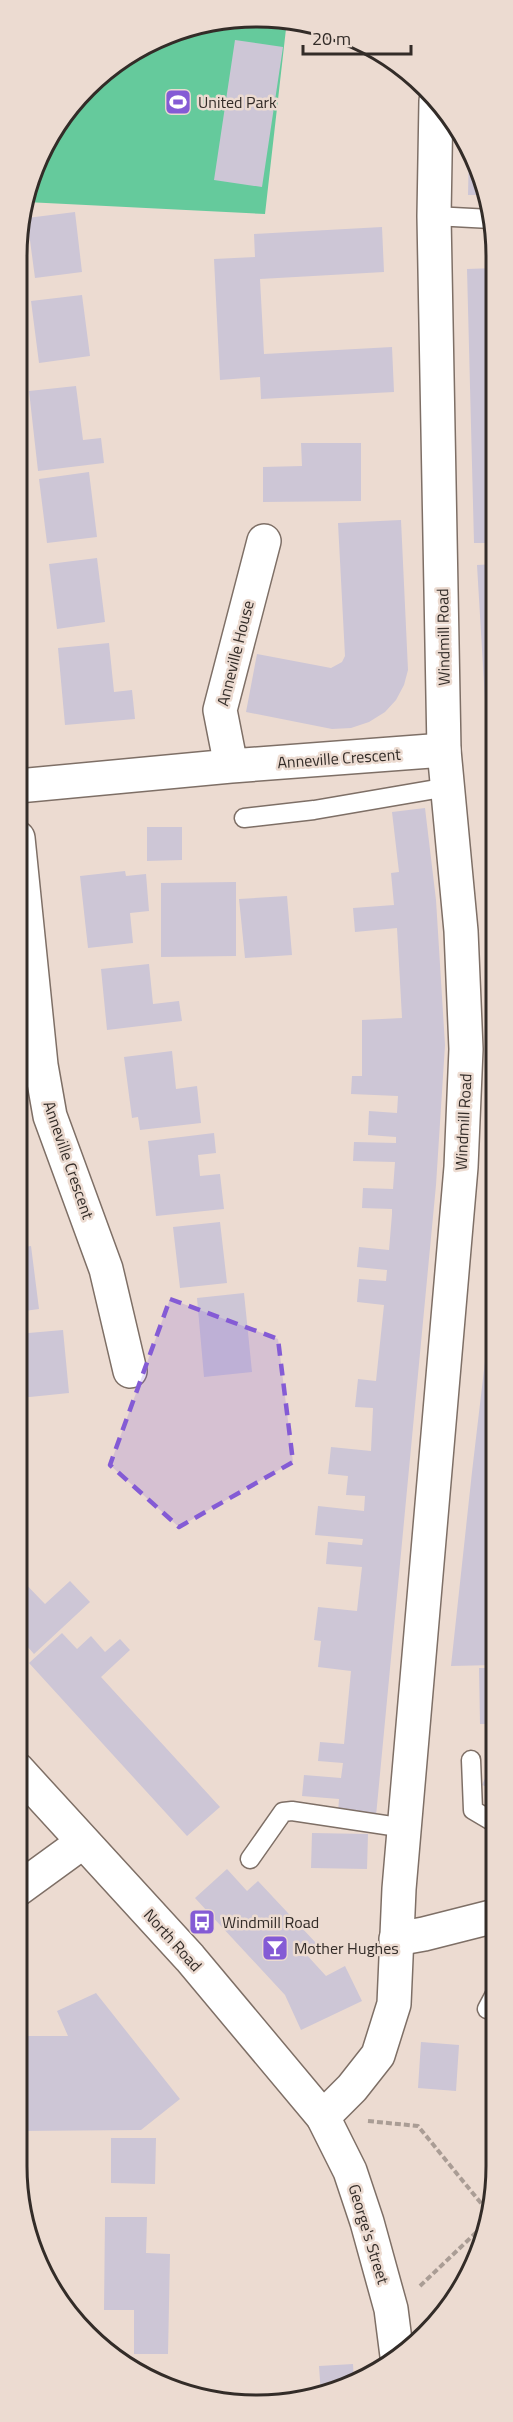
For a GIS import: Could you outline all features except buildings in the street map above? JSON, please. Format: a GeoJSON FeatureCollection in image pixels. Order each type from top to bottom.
{"type":"FeatureCollection","features":[{"type":"Feature","properties":{"kind":"street","name":"Windmill Road"},"geometry":{"type":"LineString","coordinates":[[322,2117],[352,2088],[378,2055],[394,2004],[396,1939],[460,1179],[466,1060],[461,931],[444,750],[434,216],[436,113]]}},
{"type":"Feature","properties":{"kind":"street","name":"Anneville House"},"geometry":{"type":"LineString","coordinates":[[231,766],[220,710],[264,541]]}},
{"type":"Feature","properties":{"kind":"street","name":"Anneville Crescent"},"geometry":{"type":"LineString","coordinates":[[27,785],[231,766],[444,750]]}},
{"type":"Feature","properties":{"kind":"street","name":"Anneville Crescent"},"geometry":{"type":"LineString","coordinates":[[27,927],[41,1065],[50,1116],[106,1269],[130,1371]]}},
{"type":"Feature","properties":{"kind":"street","name":"North Road"},"geometry":{"type":"LineString","coordinates":[[27,1780],[190,1958],[322,2117]]}},
{"type":"Feature","properties":{"kind":"street"},"geometry":{"type":"LineString","coordinates":[[27,1883],[83,1842]]}},
{"type":"Feature","properties":{"kind":"street"},"geometry":{"type":"LineString","coordinates":[[396,1939],[486,1918]]}},
{"type":"Feature","properties":{"kind":"street","name":"George's Street"},"geometry":{"type":"LineString","coordinates":[[322,2117],[350,2171],[391,2309],[396,2348]]}},
{"type":"Feature","properties":{"kind":"lane"},"geometry":{"type":"LineString","coordinates":[[434,216],[483,219]]}},
{"type":"Feature","properties":{"kind":"lane"},"geometry":{"type":"LineString","coordinates":[[244,818],[314,810],[448,787]]}},
{"type":"Feature","properties":{"kind":"lane"},"geometry":{"type":"LineString","coordinates":[[471,1760],[473,1810],[486,1818]]}},
{"type":"Feature","properties":{"kind":"lane"},"geometry":{"type":"LineString","coordinates":[[250,1859],[283,1812],[292,1811],[405,1828]]}},
{"type":"Feature","properties":{"kind":"path"},"geometry":{"type":"LineString","coordinates":[[322,2117],[418,2126],[483,2205]]}},
{"type":"Feature","properties":{"kind":"path"},"geometry":{"type":"LineString","coordinates":[[391,2309],[434,2274],[476,2233]]}},
{"type":"Feature","properties":{"kind":"highlighted area"},"geometry":{"type":"Polygon","coordinates":[[[170,1299],[278,1339],[293,1462],[179,1527],[110,1465],[170,1299]]]}},
{"type":"Feature","properties":{"kind":"green space","name":"United Park"},"geometry":{"type":"Polygon","coordinates":[[[241,27],[272,27],[286,29],[265,214],[34,202],[44,169],[66,129],[94,94],[117,74],[155,51],[183,39],[212,31],[241,27]]]}},
{"type":"Feature","properties":{"kind":"place","name":"United Park"},"geometry":{"type":"Point","coordinates":[178,102]}},
{"type":"Feature","properties":{"kind":"place","name":"Windmill Road"},"geometry":{"type":"Point","coordinates":[202,1922]}},
{"type":"Feature","properties":{"kind":"place","name":"Mother Hughes"},"geometry":{"type":"Point","coordinates":[275,1948]}}]}
